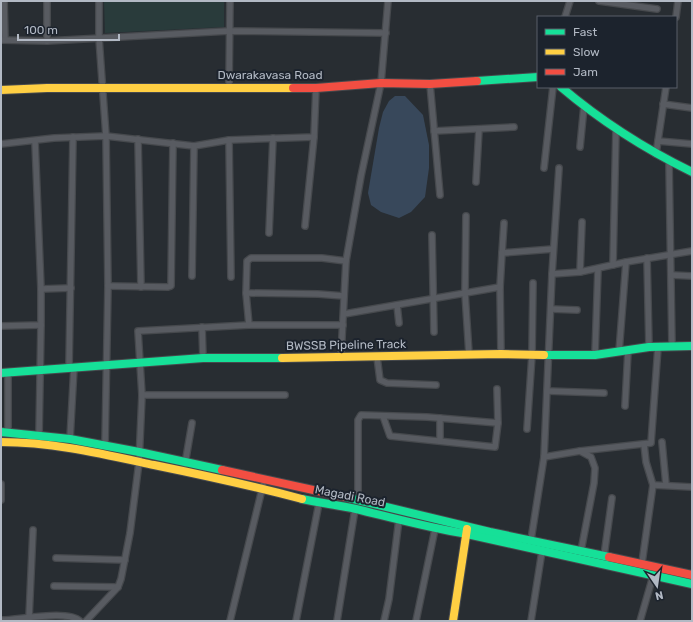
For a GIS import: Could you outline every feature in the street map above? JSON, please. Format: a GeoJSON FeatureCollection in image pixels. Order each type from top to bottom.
{"type":"FeatureCollection","features":[{"type":"Feature","properties":{"kind":"street"},"geometry":{"type":"LineString","coordinates":[[4,1],[3,40],[47,41],[229,31],[386,33]]}},
{"type":"Feature","properties":{"kind":"street"},"geometry":{"type":"LineString","coordinates":[[47,41],[48,1]]}},
{"type":"Feature","properties":{"kind":"street"},"geometry":{"type":"LineString","coordinates":[[99,1],[99,38],[106,136],[108,286],[105,446]]}},
{"type":"Feature","properties":{"kind":"street"},"geometry":{"type":"LineString","coordinates":[[229,87],[230,1]]}},
{"type":"Feature","properties":{"kind":"street"},"geometry":{"type":"LineString","coordinates":[[342,356],[346,261],[361,176],[381,83],[388,1]]}},
{"type":"Feature","properties":{"kind":"street"},"geometry":{"type":"LineString","coordinates":[[565,16],[570,1]]}},
{"type":"Feature","properties":{"kind":"street"},"geometry":{"type":"LineString","coordinates":[[599,1],[657,9]]}},
{"type":"Feature","properties":{"kind":"street"},"geometry":{"type":"LineString","coordinates":[[676,16],[678,1]]}},
{"type":"Feature","properties":{"kind":"street","name":"Dwarakavasa Road"},"geometry":{"type":"LineString","coordinates":[[1,90],[48,88],[316,88],[381,83],[430,84],[537,77]]}},
{"type":"Feature","properties":{"kind":"street"},"geometry":{"type":"LineString","coordinates":[[430,84],[440,195]]}},
{"type":"Feature","properties":{"kind":"street"},"geometry":{"type":"LineString","coordinates":[[304,226],[314,138],[316,88]]}},
{"type":"Feature","properties":{"kind":"street"},"geometry":{"type":"LineString","coordinates":[[544,168],[554,88]]}},
{"type":"Feature","properties":{"kind":"street"},"geometry":{"type":"LineString","coordinates":[[562,88],[628,138],[669,162],[692,172]]}},
{"type":"Feature","properties":{"kind":"street"},"geometry":{"type":"LineString","coordinates":[[656,154],[666,88]]}},
{"type":"Feature","properties":{"kind":"street"},"geometry":{"type":"LineString","coordinates":[[663,104],[692,108]]}},
{"type":"Feature","properties":{"kind":"street"},"geometry":{"type":"LineString","coordinates":[[580,147],[584,106]]}},
{"type":"Feature","properties":{"kind":"street"},"geometry":{"type":"LineString","coordinates":[[434,131],[514,127]]}},
{"type":"Feature","properties":{"kind":"street"},"geometry":{"type":"LineString","coordinates":[[476,182],[479,129]]}},
{"type":"Feature","properties":{"kind":"street"},"geometry":{"type":"LineString","coordinates":[[613,265],[616,129]]}},
{"type":"Feature","properties":{"kind":"street"},"geometry":{"type":"LineString","coordinates":[[1,144],[73,137],[106,136],[194,146],[229,140],[314,138]]}},
{"type":"Feature","properties":{"kind":"street"},"geometry":{"type":"LineString","coordinates":[[70,439],[72,368],[71,288],[73,137]]}},
{"type":"Feature","properties":{"kind":"street"},"geometry":{"type":"LineString","coordinates":[[269,233],[273,138]]}},
{"type":"Feature","properties":{"kind":"street"},"geometry":{"type":"LineString","coordinates":[[138,139],[141,287]]}},
{"type":"Feature","properties":{"kind":"street"},"geometry":{"type":"LineString","coordinates":[[229,140],[231,277]]}},
{"type":"Feature","properties":{"kind":"street"},"geometry":{"type":"LineString","coordinates":[[658,140],[692,144]]}},
{"type":"Feature","properties":{"kind":"street"},"geometry":{"type":"LineString","coordinates":[[35,141],[41,289],[39,436]]}},
{"type":"Feature","properties":{"kind":"street"},"geometry":{"type":"LineString","coordinates":[[108,286],[168,287],[172,284],[173,143]]}},
{"type":"Feature","properties":{"kind":"street"},"geometry":{"type":"LineString","coordinates":[[192,276],[194,146]]}},
{"type":"Feature","properties":{"kind":"street"},"geometry":{"type":"LineString","coordinates":[[669,162],[672,346]]}},
{"type":"Feature","properties":{"kind":"street"},"geometry":{"type":"LineString","coordinates":[[531,540],[544,457],[552,274],[559,168]]}},
{"type":"Feature","properties":{"kind":"street"},"geometry":{"type":"LineString","coordinates":[[466,216],[465,293],[469,354]]}},
{"type":"Feature","properties":{"kind":"street"},"geometry":{"type":"LineString","coordinates":[[580,272],[582,222]]}},
{"type":"Feature","properties":{"kind":"street"},"geometry":{"type":"LineString","coordinates":[[501,354],[500,287],[504,223]]}},
{"type":"Feature","properties":{"kind":"street"},"geometry":{"type":"LineString","coordinates":[[432,235],[432,299],[434,332]]}},
{"type":"Feature","properties":{"kind":"street"},"geometry":{"type":"LineString","coordinates":[[502,253],[554,249]]}},
{"type":"Feature","properties":{"kind":"street"},"geometry":{"type":"LineString","coordinates":[[552,274],[580,272],[647,258],[692,251]]}},
{"type":"Feature","properties":{"kind":"street"},"geometry":{"type":"LineString","coordinates":[[250,325],[246,293],[247,261],[251,258],[322,258],[346,261]]}},
{"type":"Feature","properties":{"kind":"street"},"geometry":{"type":"LineString","coordinates":[[647,258],[649,347]]}},
{"type":"Feature","properties":{"kind":"street"},"geometry":{"type":"LineString","coordinates":[[619,352],[626,262]]}},
{"type":"Feature","properties":{"kind":"street"},"geometry":{"type":"LineString","coordinates":[[595,354],[598,269]]}},
{"type":"Feature","properties":{"kind":"street"},"geometry":{"type":"LineString","coordinates":[[671,275],[692,276]]}},
{"type":"Feature","properties":{"kind":"street"},"geometry":{"type":"LineString","coordinates":[[527,429],[532,355],[533,283]]}},
{"type":"Feature","properties":{"kind":"street"},"geometry":{"type":"LineString","coordinates":[[344,314],[500,287]]}},
{"type":"Feature","properties":{"kind":"street"},"geometry":{"type":"LineString","coordinates":[[41,289],[71,288]]}},
{"type":"Feature","properties":{"kind":"street"},"geometry":{"type":"LineString","coordinates":[[246,293],[318,294],[344,296]]}},
{"type":"Feature","properties":{"kind":"street"},"geometry":{"type":"LineString","coordinates":[[397,304],[399,323]]}},
{"type":"Feature","properties":{"kind":"street"},"geometry":{"type":"LineString","coordinates":[[551,309],[577,310]]}},
{"type":"Feature","properties":{"kind":"street"},"geometry":{"type":"LineString","coordinates":[[1,326],[40,325]]}},
{"type":"Feature","properties":{"kind":"street"},"geometry":{"type":"LineString","coordinates":[[86,621],[118,587],[130,534],[140,452],[142,395],[138,331],[250,325],[343,325]]}},
{"type":"Feature","properties":{"kind":"street"},"geometry":{"type":"LineString","coordinates":[[202,327],[203,358]]}},
{"type":"Feature","properties":{"kind":"street","name":"BWSSB Pipeline Track"},"geometry":{"type":"LineString","coordinates":[[5,372],[203,358],[342,356],[377,357],[469,354],[549,356],[619,352],[649,347],[692,346]]}},
{"type":"Feature","properties":{"kind":"street"},"geometry":{"type":"LineString","coordinates":[[544,457],[580,451],[651,443],[658,347]]}},
{"type":"Feature","properties":{"kind":"street"},"geometry":{"type":"LineString","coordinates":[[625,406],[628,351]]}},
{"type":"Feature","properties":{"kind":"street"},"geometry":{"type":"LineString","coordinates":[[377,357],[380,380],[382,382],[436,385]]}},
{"type":"Feature","properties":{"kind":"street"},"geometry":{"type":"LineString","coordinates":[[4,433],[5,372]]}},
{"type":"Feature","properties":{"kind":"street"},"geometry":{"type":"LineString","coordinates":[[383,416],[390,436],[495,447],[498,422],[497,389]]}},
{"type":"Feature","properties":{"kind":"street"},"geometry":{"type":"LineString","coordinates":[[547,391],[604,393]]}},
{"type":"Feature","properties":{"kind":"street"},"geometry":{"type":"LineString","coordinates":[[142,395],[285,395]]}},
{"type":"Feature","properties":{"kind":"street"},"geometry":{"type":"LineString","coordinates":[[358,500],[358,420],[361,415],[498,422]]}},
{"type":"Feature","properties":{"kind":"street"},"geometry":{"type":"LineString","coordinates":[[440,418],[440,441]]}},
{"type":"Feature","properties":{"kind":"street"},"geometry":{"type":"LineString","coordinates":[[183,472],[192,423]]}},
{"type":"Feature","properties":{"kind":"street","name":"Magadi Road"},"geometry":{"type":"LineString","coordinates":[[4,433],[70,439],[140,452],[265,479],[358,500],[542,551],[692,584]]}},
{"type":"Feature","properties":{"kind":"street","name":"Magadi Road"},"geometry":{"type":"LineString","coordinates":[[1,442],[22,442],[66,447],[262,488],[319,503],[355,509],[435,529],[467,530],[531,540],[692,575]]}},
{"type":"Feature","properties":{"kind":"street"},"geometry":{"type":"LineString","coordinates":[[662,442],[666,485]]}},
{"type":"Feature","properties":{"kind":"street"},"geometry":{"type":"LineString","coordinates":[[642,563],[653,485],[646,462],[644,444]]}},
{"type":"Feature","properties":{"kind":"street"},"geometry":{"type":"LineString","coordinates":[[580,451],[591,457],[595,468],[594,483],[581,551]]}},
{"type":"Feature","properties":{"kind":"street"},"geometry":{"type":"LineString","coordinates":[[230,621],[265,479]]}},
{"type":"Feature","properties":{"kind":"street"},"geometry":{"type":"LineString","coordinates":[[1,484],[1,500]]}},
{"type":"Feature","properties":{"kind":"street"},"geometry":{"type":"LineString","coordinates":[[653,485],[692,487]]}},
{"type":"Feature","properties":{"kind":"street"},"geometry":{"type":"LineString","coordinates":[[604,556],[612,498]]}},
{"type":"Feature","properties":{"kind":"street"},"geometry":{"type":"LineString","coordinates":[[296,621],[319,503]]}},
{"type":"Feature","properties":{"kind":"street"},"geometry":{"type":"LineString","coordinates":[[337,621],[355,509]]}},
{"type":"Feature","properties":{"kind":"street"},"geometry":{"type":"LineString","coordinates":[[384,621],[389,599],[399,519]]}},
{"type":"Feature","properties":{"kind":"street"},"geometry":{"type":"LineString","coordinates":[[416,621],[435,529]]}},
{"type":"Feature","properties":{"kind":"street"},"geometry":{"type":"LineString","coordinates":[[29,618],[33,530]]}},
{"type":"Feature","properties":{"kind":"street"},"geometry":{"type":"LineString","coordinates":[[454,621],[467,530]]}},
{"type":"Feature","properties":{"kind":"street"},"geometry":{"type":"LineString","coordinates":[[531,621],[542,551]]}},
{"type":"Feature","properties":{"kind":"street"},"geometry":{"type":"LineString","coordinates":[[56,558],[125,560]]}},
{"type":"Feature","properties":{"kind":"street"},"geometry":{"type":"LineString","coordinates":[[640,621],[653,576]]}},
{"type":"Feature","properties":{"kind":"street"},"geometry":{"type":"LineString","coordinates":[[54,586],[118,587]]}},
{"type":"Feature","properties":{"kind":"street"},"geometry":{"type":"LineString","coordinates":[[1,620],[70,616],[78,618],[80,621]]}},
{"type":"Feature","properties":{"kind":"shaded area"},"geometry":{"type":"Polygon","coordinates":[[[104,1],[224,1],[224,27],[105,33],[104,1]]]}},
{"type":"Feature","properties":{"kind":"water"},"geometry":{"type":"Polygon","coordinates":[[[395,96],[405,96],[423,115],[429,145],[429,168],[425,197],[411,212],[399,218],[381,212],[371,205],[368,193],[383,112],[389,101],[395,96]]]}},
{"type":"Feature","properties":{"kind":"traffic: fast"},"geometry":{"type":"LineString","coordinates":[[477,81],[537,77]]}},
{"type":"Feature","properties":{"kind":"traffic: fast"},"geometry":{"type":"LineString","coordinates":[[562,88],[624,134],[657,154],[692,172]]}},
{"type":"Feature","properties":{"kind":"traffic: fast"},"geometry":{"type":"LineString","coordinates":[[544,355],[595,355],[649,347],[692,346]]}},
{"type":"Feature","properties":{"kind":"traffic: fast"},"geometry":{"type":"LineString","coordinates":[[1,373],[203,358],[282,358]]}},
{"type":"Feature","properties":{"kind":"traffic: fast"},"geometry":{"type":"LineString","coordinates":[[1,432],[70,439],[222,470]]}},
{"type":"Feature","properties":{"kind":"traffic: fast"},"geometry":{"type":"LineString","coordinates":[[345,497],[490,532],[609,557]]}},
{"type":"Feature","properties":{"kind":"traffic: fast"},"geometry":{"type":"LineString","coordinates":[[302,499],[356,509],[425,526],[692,584]]}},
{"type":"Feature","properties":{"kind":"traffic: slow"},"geometry":{"type":"LineString","coordinates":[[1,90],[47,88],[293,88]]}},
{"type":"Feature","properties":{"kind":"traffic: slow"},"geometry":{"type":"LineString","coordinates":[[282,358],[501,354],[544,355]]}},
{"type":"Feature","properties":{"kind":"traffic: slow"},"geometry":{"type":"LineString","coordinates":[[1,442],[59,446],[97,453],[228,481],[302,499]]}},
{"type":"Feature","properties":{"kind":"traffic: slow"},"geometry":{"type":"LineString","coordinates":[[453,621],[467,529]]}},
{"type":"Feature","properties":{"kind":"traffic: jam"},"geometry":{"type":"LineString","coordinates":[[293,88],[316,88],[381,83],[430,84],[477,81]]}},
{"type":"Feature","properties":{"kind":"traffic: jam"},"geometry":{"type":"LineString","coordinates":[[222,470],[345,497]]}},
{"type":"Feature","properties":{"kind":"traffic: jam"},"geometry":{"type":"LineString","coordinates":[[609,557],[692,575]]}}]}
